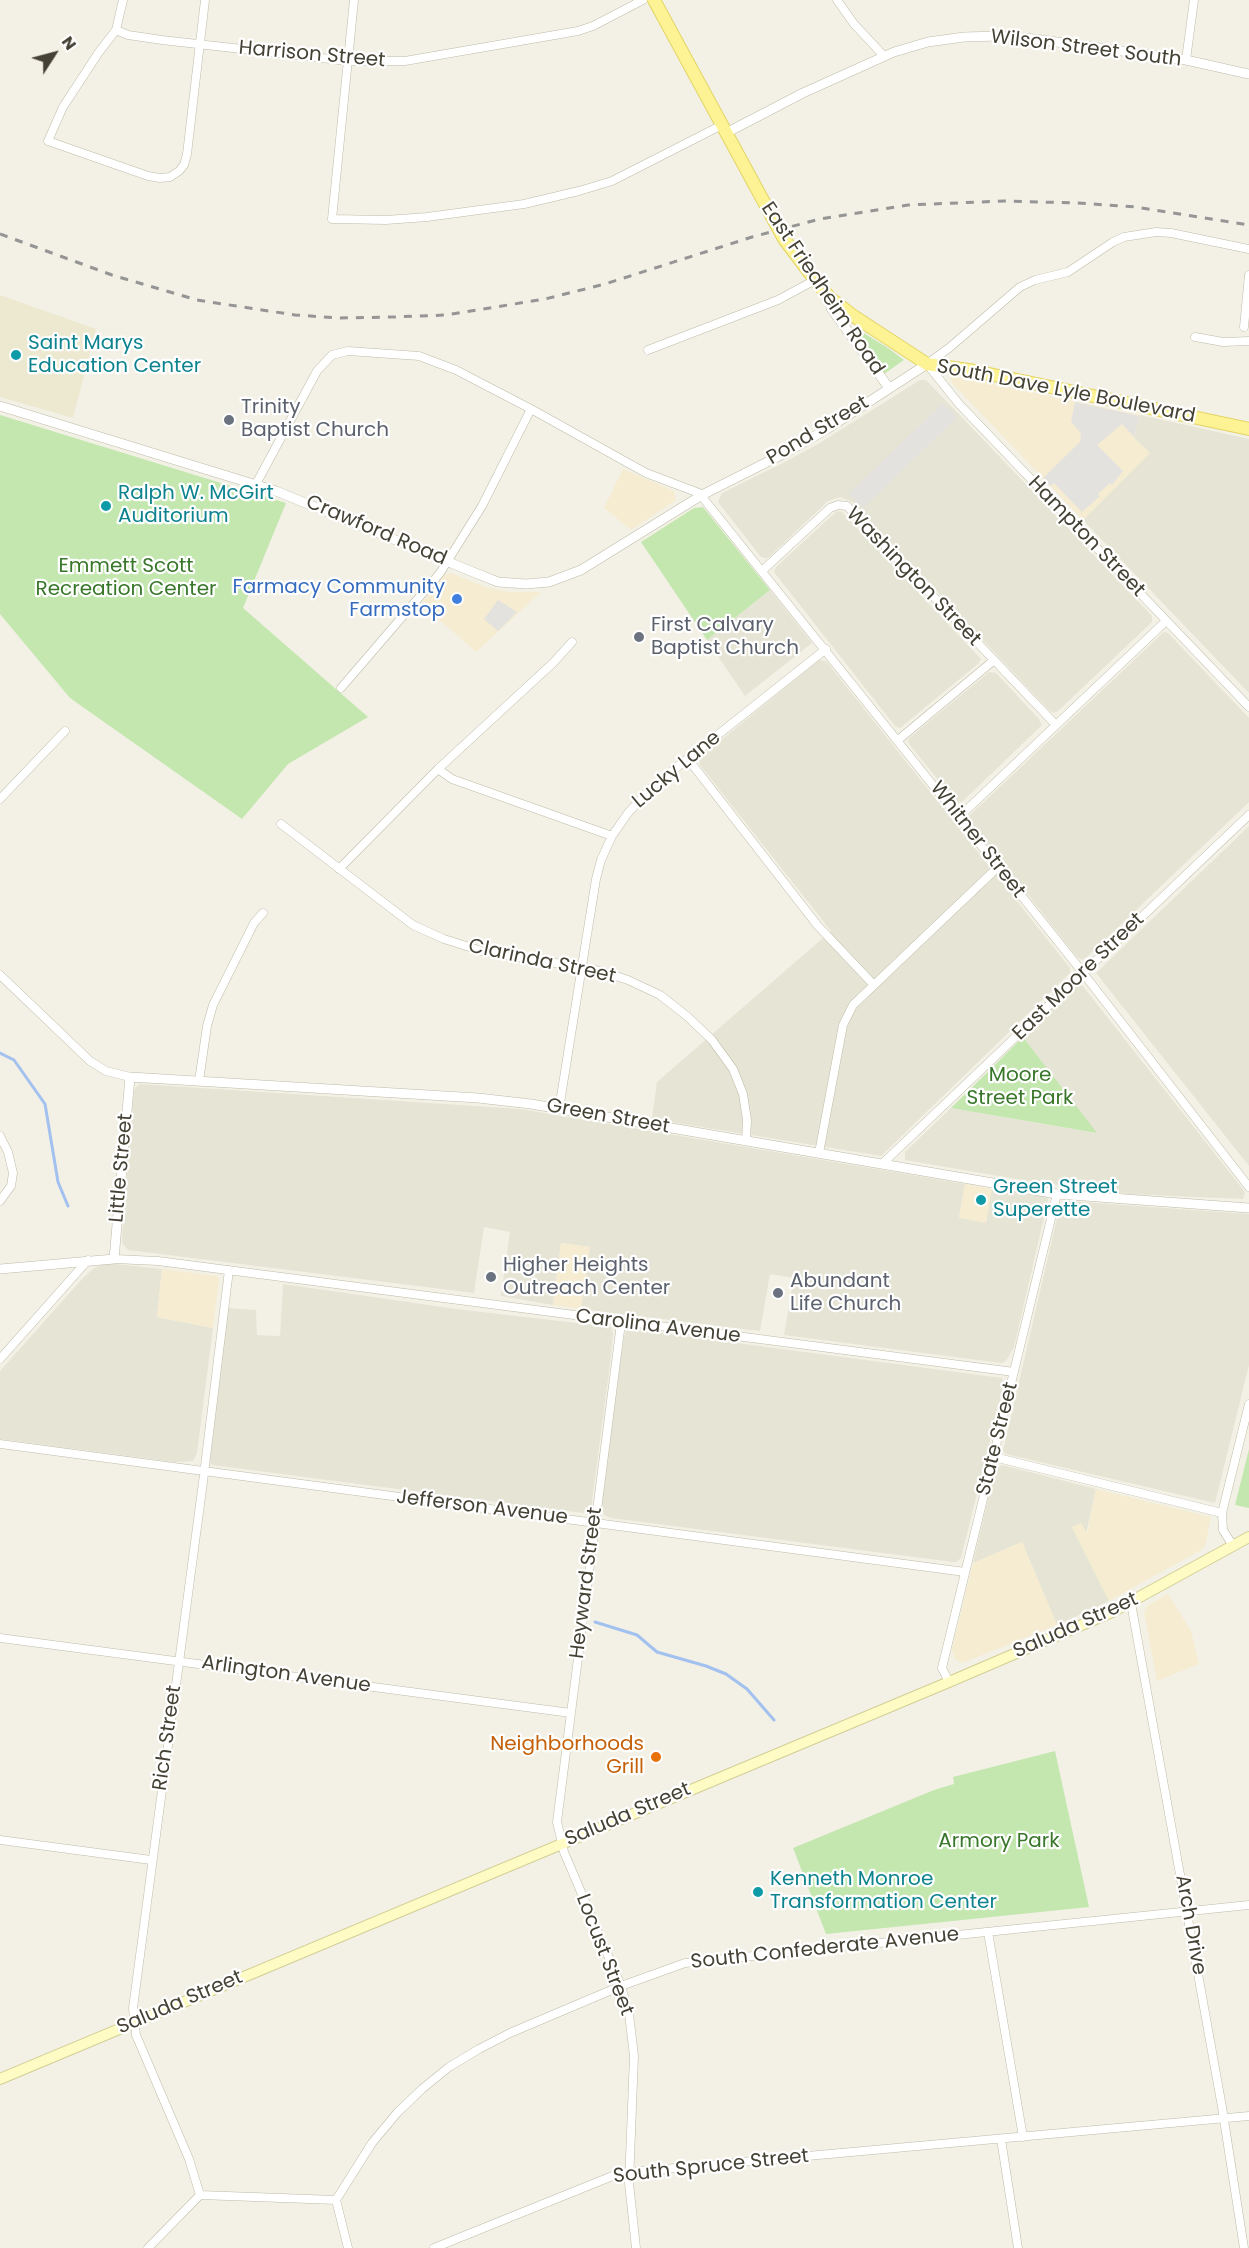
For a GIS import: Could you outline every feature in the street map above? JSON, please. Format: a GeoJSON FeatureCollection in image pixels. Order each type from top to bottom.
{"type":"FeatureCollection","features":[{"type":"Feature","properties":{"kind":"main road","name":"East Friedheim Road"},"geometry":{"type":"LineString","coordinates":[[654,0],[778,230],[830,298]]}},
{"type":"Feature","properties":{"kind":"main road","name":"South Dave Lyle Boulevard"},"geometry":{"type":"LineString","coordinates":[[830,298],[927,364],[975,371],[1249,429]]}},
{"type":"Feature","properties":{"kind":"main road","name":"Saluda Street"},"geometry":{"type":"LineString","coordinates":[[0,2079],[949,1682],[1131,1603],[1249,1537]]}},
{"type":"Feature","properties":{"kind":"street"},"geometry":{"type":"LineString","coordinates":[[123,0],[116,30],[63,107],[48,141],[148,176],[170,177],[184,165],[187,154],[205,0]]}},
{"type":"Feature","properties":{"kind":"street"},"geometry":{"type":"LineString","coordinates":[[354,0],[333,219],[386,220],[427,217],[524,204],[612,181],[724,129]]}},
{"type":"Feature","properties":{"kind":"street","name":"Harrison Street"},"geometry":{"type":"LineString","coordinates":[[116,30],[128,34],[200,44],[348,61],[405,61],[579,31],[643,0]]}},
{"type":"Feature","properties":{"kind":"street"},"geometry":{"type":"LineString","coordinates":[[837,0],[854,24],[884,56]]}},
{"type":"Feature","properties":{"kind":"street"},"geometry":{"type":"LineString","coordinates":[[1186,60],[1194,0]]}},
{"type":"Feature","properties":{"kind":"street","name":"Wilson Street South"},"geometry":{"type":"LineString","coordinates":[[724,129],[884,56],[928,42],[964,37],[999,36],[1186,60],[1249,74]]}},
{"type":"Feature","properties":{"kind":"street","name":"Pond Street"},"geometry":{"type":"LineString","coordinates":[[702,495],[787,452],[927,364],[1020,287],[1076,268],[1124,237],[1171,233],[1249,249]]}},
{"type":"Feature","properties":{"kind":"street"},"geometry":{"type":"LineString","coordinates":[[1244,327],[1249,275]]}},
{"type":"Feature","properties":{"kind":"street"},"geometry":{"type":"LineString","coordinates":[[648,350],[786,296],[815,280]]}},
{"type":"Feature","properties":{"kind":"street","name":"East Friedheim Road"},"geometry":{"type":"LineString","coordinates":[[830,298],[831,308],[889,388]]}},
{"type":"Feature","properties":{"kind":"street"},"geometry":{"type":"LineString","coordinates":[[1194,337],[1223,342],[1249,341]]}},
{"type":"Feature","properties":{"kind":"street"},"geometry":{"type":"LineString","coordinates":[[256,484],[318,370],[333,355],[348,351],[419,356],[456,370],[531,409],[645,474],[702,495]]}},
{"type":"Feature","properties":{"kind":"street","name":"Hampton Street"},"geometry":{"type":"LineString","coordinates":[[927,364],[959,404],[1249,707]]}},
{"type":"Feature","properties":{"kind":"street","name":"Crawford Road"},"geometry":{"type":"LineString","coordinates":[[0,406],[256,484],[298,499],[498,582],[526,584],[555,581],[590,566],[702,495]]}},
{"type":"Feature","properties":{"kind":"street"},"geometry":{"type":"LineString","coordinates":[[341,688],[440,573],[482,506],[531,409]]}},
{"type":"Feature","properties":{"kind":"street","name":"Whitner Street"},"geometry":{"type":"LineString","coordinates":[[702,495],[1083,973],[1249,1186]]}},
{"type":"Feature","properties":{"kind":"street","name":"Washington Street"},"geometry":{"type":"LineString","coordinates":[[763,570],[830,508],[843,504],[847,506],[1056,725]]}},
{"type":"Feature","properties":{"kind":"street"},"geometry":{"type":"LineString","coordinates":[[959,817],[1166,621]]}},
{"type":"Feature","properties":{"kind":"street"},"geometry":{"type":"LineString","coordinates":[[339,869],[438,769],[553,663],[572,642]]}},
{"type":"Feature","properties":{"kind":"street","name":"Lucky Lane"},"geometry":{"type":"LineString","coordinates":[[559,1109],[596,879],[601,860],[612,836],[639,799],[826,649]]}},
{"type":"Feature","properties":{"kind":"street"},"geometry":{"type":"LineString","coordinates":[[898,740],[993,661]]}},
{"type":"Feature","properties":{"kind":"street"},"geometry":{"type":"LineString","coordinates":[[0,799],[65,732]]}},
{"type":"Feature","properties":{"kind":"street"},"geometry":{"type":"LineString","coordinates":[[688,759],[818,926],[873,984]]}},
{"type":"Feature","properties":{"kind":"street"},"geometry":{"type":"LineString","coordinates":[[438,769],[452,779],[612,836]]}},
{"type":"Feature","properties":{"kind":"street","name":"East Moore Street"},"geometry":{"type":"LineString","coordinates":[[882,1164],[1249,815]]}},
{"type":"Feature","properties":{"kind":"street","name":"Clarinda Street"},"geometry":{"type":"LineString","coordinates":[[281,824],[413,925],[460,945],[506,956],[582,967],[628,980],[660,995],[712,1040],[729,1062],[738,1081],[747,1120],[746,1141]]}},
{"type":"Feature","properties":{"kind":"street"},"geometry":{"type":"LineString","coordinates":[[819,1153],[843,1025],[853,1005],[998,867]]}},
{"type":"Feature","properties":{"kind":"street"},"geometry":{"type":"LineString","coordinates":[[199,1081],[207,1026],[213,1005],[254,923],[263,913]]}},
{"type":"Feature","properties":{"kind":"street","name":"Green Street"},"geometry":{"type":"LineString","coordinates":[[0,975],[90,1061],[106,1071],[130,1077],[478,1098],[559,1109],[1057,1194],[1249,1208]]}},
{"type":"Feature","properties":{"kind":"street","name":"Little Street"},"geometry":{"type":"LineString","coordinates":[[114,1258],[130,1077]]}},
{"type":"Feature","properties":{"kind":"street"},"geometry":{"type":"LineString","coordinates":[[0,1136],[8,1152],[13,1173],[11,1186],[0,1201]]}},
{"type":"Feature","properties":{"kind":"street","name":"State Street"},"geometry":{"type":"LineString","coordinates":[[949,1682],[942,1668],[1057,1194]]}},
{"type":"Feature","properties":{"kind":"street","name":"Carolina Avenue"},"geometry":{"type":"LineString","coordinates":[[0,1269],[114,1258],[158,1261],[621,1323],[1014,1372]]}},
{"type":"Feature","properties":{"kind":"street"},"geometry":{"type":"LineString","coordinates":[[0,1359],[88,1260]]}},
{"type":"Feature","properties":{"kind":"street","name":"Rich Street"},"geometry":{"type":"LineString","coordinates":[[200,2195],[189,2159],[138,2040],[133,2023],[133,2008],[229,1270]]}},
{"type":"Feature","properties":{"kind":"street","name":"Heyward Street"},"geometry":{"type":"LineString","coordinates":[[561,1844],[557,1822],[621,1323]]}},
{"type":"Feature","properties":{"kind":"street"},"geometry":{"type":"LineString","coordinates":[[1233,1546],[1223,1530],[1222,1513],[1249,1404]]}},
{"type":"Feature","properties":{"kind":"street","name":"Jefferson Avenue"},"geometry":{"type":"LineString","coordinates":[[0,1444],[965,1572]]}},
{"type":"Feature","properties":{"kind":"street"},"geometry":{"type":"LineString","coordinates":[[994,1457],[1222,1513]]}},
{"type":"Feature","properties":{"kind":"street","name":"Arch Drive"},"geometry":{"type":"LineString","coordinates":[[1131,1603],[1188,1911],[1244,2248]]}},
{"type":"Feature","properties":{"kind":"street","name":"Arlington Avenue"},"geometry":{"type":"LineString","coordinates":[[0,1638],[571,1713]]}},
{"type":"Feature","properties":{"kind":"street"},"geometry":{"type":"LineString","coordinates":[[0,1840],[151,1860]]}},
{"type":"Feature","properties":{"kind":"street","name":"Locust Street"},"geometry":{"type":"LineString","coordinates":[[561,1844],[621,1986],[629,2014],[634,2056],[631,2211],[636,2248]]}},
{"type":"Feature","properties":{"kind":"street","name":"South Confederate Avenue"},"geometry":{"type":"LineString","coordinates":[[336,2200],[372,2143],[397,2113],[449,2067],[510,2033],[621,1986],[685,1963],[1249,1905]]}},
{"type":"Feature","properties":{"kind":"street"},"geometry":{"type":"LineString","coordinates":[[988,1932],[1023,2137],[1249,2116]]}},
{"type":"Feature","properties":{"kind":"street","name":"South Spruce Street"},"geometry":{"type":"LineString","coordinates":[[434,2248],[602,2180],[630,2172],[1023,2137]]}},
{"type":"Feature","properties":{"kind":"street"},"geometry":{"type":"LineString","coordinates":[[1001,2139],[1018,2248]]}},
{"type":"Feature","properties":{"kind":"street"},"geometry":{"type":"LineString","coordinates":[[148,2248],[200,2195],[336,2200],[348,2248]]}},
{"type":"Feature","properties":{"kind":"shaded area"},"geometry":{"type":"Polygon","coordinates":[[[0,295],[96,329],[73,418],[0,397],[0,295]]]}},
{"type":"Feature","properties":{"kind":"shaded area"},"geometry":{"type":"Polygon","coordinates":[[[950,377],[1140,415],[1134,438],[1150,453],[1083,520],[952,383],[950,377]]]}},
{"type":"Feature","properties":{"kind":"shaded area"},"geometry":{"type":"Polygon","coordinates":[[[920,380],[929,383],[1152,616],[1152,622],[1054,713],[852,502],[840,497],[828,501],[768,558],[765,558],[761,557],[718,502],[722,493],[818,444],[920,380]]]}},
{"type":"Feature","properties":{"kind":"shaded area"},"geometry":{"type":"Polygon","coordinates":[[[1075,402],[1140,416],[1134,437],[1122,424],[1097,445],[1123,471],[1112,485],[1110,483],[1098,494],[1100,496],[1082,512],[1054,483],[1050,486],[1043,478],[1080,442],[1081,433],[1071,422],[1075,402]]]}},
{"type":"Feature","properties":{"kind":"shaded area"},"geometry":{"type":"Polygon","coordinates":[[[943,403],[957,418],[863,508],[848,494],[943,403]]]}},
{"type":"Feature","properties":{"kind":"shaded area"},"geometry":{"type":"Polygon","coordinates":[[[1140,415],[1249,439],[1249,693],[1083,520],[1150,453],[1134,438],[1140,415]]]}},
{"type":"Feature","properties":{"kind":"shaded area"},"geometry":{"type":"Polygon","coordinates":[[[623,469],[674,491],[676,500],[631,530],[604,508],[623,469]]]}},
{"type":"Feature","properties":{"kind":"shaded area"},"geometry":{"type":"Polygon","coordinates":[[[837,511],[842,512],[981,659],[978,664],[900,728],[895,726],[774,572],[776,567],[837,511]]]}},
{"type":"Feature","properties":{"kind":"shaded area"},"geometry":{"type":"Polygon","coordinates":[[[451,573],[488,588],[510,592],[541,592],[476,652],[421,604],[444,575],[451,573]]]}},
{"type":"Feature","properties":{"kind":"shaded area"},"geometry":{"type":"Polygon","coordinates":[[[770,590],[812,643],[745,696],[707,640],[770,590]]]}},
{"type":"Feature","properties":{"kind":"shaded area"},"geometry":{"type":"Polygon","coordinates":[[[498,600],[517,612],[498,631],[484,619],[498,600]]]}},
{"type":"Feature","properties":{"kind":"shaded area"},"geometry":{"type":"Polygon","coordinates":[[[1164,632],[1168,633],[1249,718],[1249,802],[1082,960],[1077,957],[969,820],[969,816],[1164,632]]]}},
{"type":"Feature","properties":{"kind":"shaded area"},"geometry":{"type":"Polygon","coordinates":[[[819,660],[826,661],[1070,968],[1070,973],[881,1156],[652,1119],[657,1082],[831,931],[700,765],[699,758],[819,660]]]}},
{"type":"Feature","properties":{"kind":"shaded area"},"geometry":{"type":"Polygon","coordinates":[[[989,672],[996,673],[1042,725],[962,802],[957,803],[909,744],[908,739],[989,672]]]}},
{"type":"Feature","properties":{"kind":"shaded area"},"geometry":{"type":"Polygon","coordinates":[[[1249,826],[1249,1166],[1096,973],[1249,826]]]}},
{"type":"Feature","properties":{"kind":"shaded area"},"geometry":{"type":"Polygon","coordinates":[[[1082,985],[1245,1192],[1243,1199],[1128,1194],[1028,1181],[905,1160],[905,1152],[951,1108],[1096,1133],[1023,1037],[1076,986],[1082,985]]]}},
{"type":"Feature","properties":{"kind":"shaded area"},"geometry":{"type":"Polygon","coordinates":[[[140,1084],[520,1109],[965,1184],[959,1217],[986,1222],[991,1189],[1039,1193],[1046,1195],[1048,1200],[1014,1347],[1006,1361],[1001,1363],[784,1335],[794,1278],[770,1274],[760,1331],[581,1309],[589,1247],[561,1243],[553,1305],[501,1296],[510,1232],[484,1227],[474,1293],[128,1250],[122,1243],[122,1236],[134,1091],[140,1084]]]}},
{"type":"Feature","properties":{"kind":"shaded area"},"geometry":{"type":"Polygon","coordinates":[[[965,1184],[992,1189],[986,1223],[959,1218],[965,1184]]]}},
{"type":"Feature","properties":{"kind":"shaded area"},"geometry":{"type":"Polygon","coordinates":[[[1067,1201],[1249,1214],[1249,1365],[1215,1503],[1006,1454],[1003,1451],[1060,1205],[1067,1201]]]}},
{"type":"Feature","properties":{"kind":"shaded area"},"geometry":{"type":"Polygon","coordinates":[[[561,1243],[590,1247],[581,1309],[553,1305],[561,1243]]]}},
{"type":"Feature","properties":{"kind":"shaded area"},"geometry":{"type":"Polygon","coordinates":[[[105,1263],[162,1269],[157,1317],[213,1328],[197,1453],[193,1461],[174,1462],[0,1439],[0,1371],[83,1278],[93,1269],[105,1263]]]}},
{"type":"Feature","properties":{"kind":"shaded area"},"geometry":{"type":"Polygon","coordinates":[[[162,1269],[217,1276],[219,1279],[213,1328],[157,1317],[162,1269]]]}},
{"type":"Feature","properties":{"kind":"shaded area"},"geometry":{"type":"Polygon","coordinates":[[[283,1284],[456,1309],[611,1327],[613,1333],[610,1364],[591,1509],[583,1513],[212,1465],[209,1460],[228,1308],[256,1310],[257,1335],[280,1336],[283,1284]]]}},
{"type":"Feature","properties":{"kind":"shaded area"},"geometry":{"type":"Polygon","coordinates":[[[630,1329],[1002,1378],[1004,1384],[961,1558],[953,1562],[611,1518],[604,1515],[602,1494],[614,1398],[624,1337],[626,1331],[630,1329]]]}},
{"type":"Feature","properties":{"kind":"shaded area"},"geometry":{"type":"Polygon","coordinates":[[[1002,1465],[1096,1489],[1086,1534],[1081,1524],[1072,1527],[1109,1601],[1057,1625],[1022,1542],[973,1563],[995,1470],[1002,1465]]]}},
{"type":"Feature","properties":{"kind":"shaded area"},"geometry":{"type":"Polygon","coordinates":[[[1096,1489],[1211,1517],[1205,1546],[1109,1601],[1072,1527],[1081,1523],[1087,1533],[1096,1489]]]}},
{"type":"Feature","properties":{"kind":"shaded area"},"geometry":{"type":"Polygon","coordinates":[[[1022,1542],[1057,1625],[962,1663],[955,1659],[952,1649],[973,1563],[1022,1542]]]}},
{"type":"Feature","properties":{"kind":"shaded area"},"geometry":{"type":"Polygon","coordinates":[[[1168,1594],[1191,1631],[1199,1664],[1157,1681],[1144,1612],[1148,1605],[1168,1594]]]}},
{"type":"Feature","properties":{"kind":"green space"},"geometry":{"type":"Polygon","coordinates":[[[854,327],[904,360],[884,374],[851,329],[854,327]]]}},
{"type":"Feature","properties":{"kind":"green space","name":"Emmett Scott Recreation Center"},"geometry":{"type":"Polygon","coordinates":[[[0,415],[286,503],[243,608],[368,717],[288,764],[242,819],[70,698],[0,614],[0,415]]]}},
{"type":"Feature","properties":{"kind":"green space"},"geometry":{"type":"Polygon","coordinates":[[[703,507],[770,590],[707,640],[641,542],[694,508],[703,507]]]}},
{"type":"Feature","properties":{"kind":"green space","name":"Moore Street Park"},"geometry":{"type":"Polygon","coordinates":[[[1023,1037],[1097,1133],[951,1108],[1023,1037]]]}},
{"type":"Feature","properties":{"kind":"green space"},"geometry":{"type":"Polygon","coordinates":[[[1249,1449],[1249,1508],[1235,1505],[1249,1449]]]}},
{"type":"Feature","properties":{"kind":"green space","name":"Armory Park"},"geometry":{"type":"Polygon","coordinates":[[[1055,1751],[1089,1907],[826,1934],[793,1848],[934,1790],[954,1784],[953,1777],[1055,1751]]]}},
{"type":"Feature","properties":{"kind":"waterway"},"geometry":{"type":"LineString","coordinates":[[0,1053],[14,1060],[45,1104],[58,1182],[68,1206]]}},
{"type":"Feature","properties":{"kind":"waterway"},"geometry":{"type":"LineString","coordinates":[[595,1622],[637,1635],[657,1652],[726,1674],[747,1689],[774,1720]]}},
{"type":"Feature","properties":{"kind":"railway"},"geometry":{"type":"LineString","coordinates":[[0,234],[112,275],[197,300],[295,315],[340,318],[446,315],[545,299],[605,284],[752,237],[820,219],[908,205],[1004,201],[1078,203],[1136,207],[1249,225]]}},
{"type":"Feature","properties":{"kind":"place","name":"Saint Marys Education Center"},"geometry":{"type":"Point","coordinates":[16,355]}},
{"type":"Feature","properties":{"kind":"place","name":"Trinity Baptist Church"},"geometry":{"type":"Point","coordinates":[229,420]}},
{"type":"Feature","properties":{"kind":"place","name":"Ralph W. McGirt Auditorium"},"geometry":{"type":"Point","coordinates":[106,506]}},
{"type":"Feature","properties":{"kind":"place","name":"Farmacy Community Farmstop"},"geometry":{"type":"Point","coordinates":[457,599]}},
{"type":"Feature","properties":{"kind":"place","name":"First Calvary Baptist Church"},"geometry":{"type":"Point","coordinates":[639,637]}},
{"type":"Feature","properties":{"kind":"place","name":"Green Street Superette"},"geometry":{"type":"Point","coordinates":[981,1200]}},
{"type":"Feature","properties":{"kind":"place","name":"Higher Heights Outreach Center"},"geometry":{"type":"Point","coordinates":[491,1277]}},
{"type":"Feature","properties":{"kind":"place","name":"Abundant Life Church"},"geometry":{"type":"Point","coordinates":[778,1293]}},
{"type":"Feature","properties":{"kind":"place","name":"Neighborhoods Grill"},"geometry":{"type":"Point","coordinates":[656,1757]}},
{"type":"Feature","properties":{"kind":"place","name":"Kenneth Monroe Transformation Center"},"geometry":{"type":"Point","coordinates":[758,1892]}}]}
